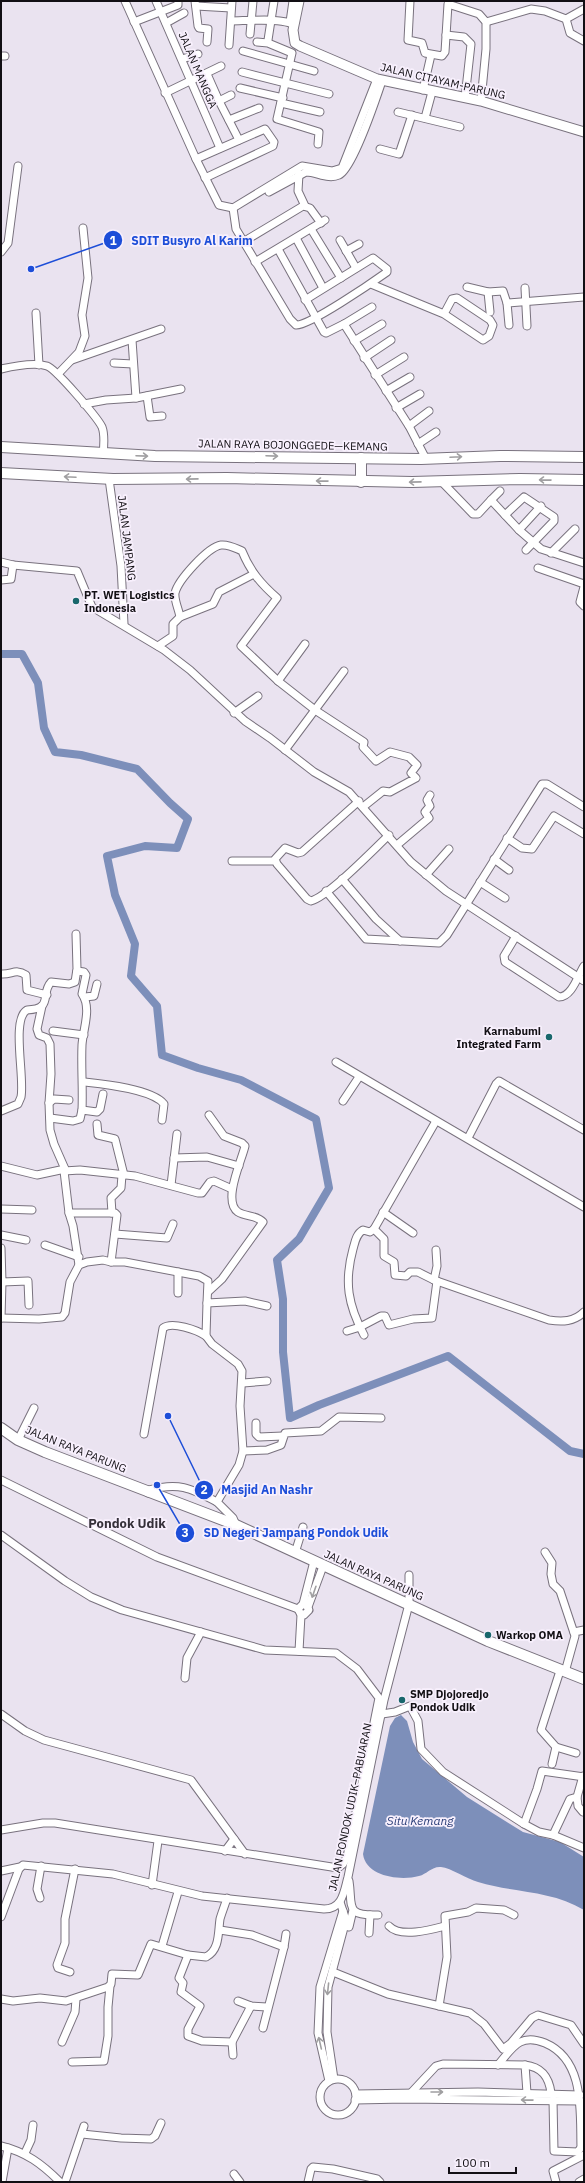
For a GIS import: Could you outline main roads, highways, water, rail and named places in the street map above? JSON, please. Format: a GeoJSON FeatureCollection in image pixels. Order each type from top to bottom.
{"type":"FeatureCollection","features":[{"type":"Feature","properties":{"kind":"highway","name":"JALAN RAYA BOJONGGEDE—KEMANG"},"geometry":{"type":"LineString","coordinates":[[1,447],[103,454],[426,459],[500,456],[584,457]]}},
{"type":"Feature","properties":{"kind":"highway"},"geometry":{"type":"LineString","coordinates":[[361,458],[361,482]]}},
{"type":"Feature","properties":{"kind":"highway"},"geometry":{"type":"LineString","coordinates":[[1,473],[109,479],[227,478],[361,482],[520,479],[584,480]]}},
{"type":"Feature","properties":{"kind":"highway","name":"JALAN RAYA PARUNG"},"geometry":{"type":"LineString","coordinates":[[1,1428],[18,1440],[45,1452],[236,1525],[409,1606],[487,1645],[584,1682]]}},
{"type":"Feature","properties":{"kind":"highway","name":"JALAN RAYA PARUNG"},"geometry":{"type":"LineString","coordinates":[[1,1433],[43,1455],[148,1492],[409,1606]]}},
{"type":"Feature","properties":{"kind":"highway","name":"JALAN RAYA PARUNG"},"geometry":{"type":"LineString","coordinates":[[562,1673],[584,1678]]}},
{"type":"Feature","properties":{"kind":"main road","name":"JALAN CITAYAM-PARUNG"},"geometry":{"type":"LineString","coordinates":[[299,1],[292,24],[295,43],[380,80],[481,101],[584,132]]}},
{"type":"Feature","properties":{"kind":"water","name":"Situ Kemang"},"geometry":{"type":"Polygon","coordinates":[[[401,1715],[407,1721],[413,1742],[422,1759],[467,1797],[523,1832],[560,1842],[584,1857],[584,1910],[559,1899],[545,1895],[492,1886],[478,1882],[441,1867],[432,1869],[419,1876],[403,1878],[385,1876],[370,1868],[363,1854],[390,1726],[395,1718],[401,1715]]]}},
{"type":"Feature","properties":{"kind":"waterway"},"geometry":{"type":"LineString","coordinates":[[1,654],[22,654],[38,683],[44,728],[55,752],[81,755],[137,769],[188,819],[177,848],[145,846],[107,856],[115,895],[135,944],[131,976],[157,1006],[162,1055],[198,1068],[241,1080],[316,1119],[329,1188],[299,1239],[277,1260],[283,1299],[283,1352],[290,1418],[319,1405],[448,1356],[570,1451],[584,1454]]}},
{"type":"Feature","properties":{"kind":"place","name":"SDIT Busyro Al Karim"},"geometry":{"type":"Point","coordinates":[31,269]}},
{"type":"Feature","properties":{"kind":"place","name":"PT. WET Logistics Indonesia"},"geometry":{"type":"Point","coordinates":[76,601]}},
{"type":"Feature","properties":{"kind":"place","name":"Karnabumi Integrated Farm"},"geometry":{"type":"Point","coordinates":[549,1037]}},
{"type":"Feature","properties":{"kind":"place","name":"Masjid An Nashr"},"geometry":{"type":"Point","coordinates":[168,1416]}},
{"type":"Feature","properties":{"kind":"place","name":"SD Negeri Jampang Pondok Udik"},"geometry":{"type":"Point","coordinates":[157,1485]}},
{"type":"Feature","properties":{"kind":"place","name":"Warkop OMA"},"geometry":{"type":"Point","coordinates":[488,1635]}},
{"type":"Feature","properties":{"kind":"place","name":"SMP Djojoredjo Pondok Udik"},"geometry":{"type":"Point","coordinates":[402,1700]}},
{"type":"Feature","properties":{"kind":"district","name":"Pondok Udik"},"geometry":{"type":"Point","coordinates":[127,1523]}}]}
